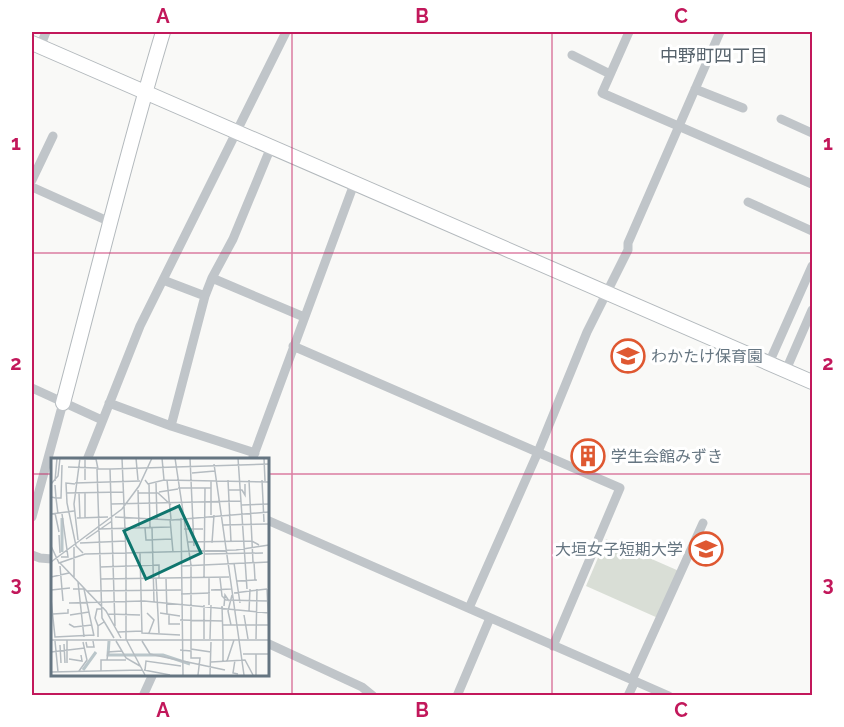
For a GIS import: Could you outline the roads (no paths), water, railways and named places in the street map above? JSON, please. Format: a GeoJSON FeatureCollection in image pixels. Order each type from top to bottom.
{"type":"FeatureCollection","features":[{"type":"Feature","properties":{"kind":"street"},"geometry":{"type":"LineString","coordinates":[[46,32],[35,48],[146,93],[813,382]]}},
{"type":"Feature","properties":{"kind":"street"},"geometry":{"type":"LineString","coordinates":[[32,516],[126,159],[163,32]]}},
{"type":"Feature","properties":{"kind":"street"},"geometry":{"type":"LineString","coordinates":[[88,458],[140,326],[286,32]]}},
{"type":"Feature","properties":{"kind":"street"},"geometry":{"type":"LineString","coordinates":[[629,32],[602,93],[813,184]]}},
{"type":"Feature","properties":{"kind":"street"},"geometry":{"type":"LineString","coordinates":[[469,608],[538,452],[587,332],[628,250],[628,243],[720,32]]}},
{"type":"Feature","properties":{"kind":"street"},"geometry":{"type":"LineString","coordinates":[[572,56],[610,74]]}},
{"type":"Feature","properties":{"kind":"street"},"geometry":{"type":"LineString","coordinates":[[695,88],[743,108]]}},
{"type":"Feature","properties":{"kind":"street"},"geometry":{"type":"LineString","coordinates":[[781,119],[813,133]]}},
{"type":"Feature","properties":{"kind":"street"},"geometry":{"type":"LineString","coordinates":[[32,180],[53,136]]}},
{"type":"Feature","properties":{"kind":"street"},"geometry":{"type":"LineString","coordinates":[[171,426],[205,296],[233,240],[271,147]]}},
{"type":"Feature","properties":{"kind":"street"},"geometry":{"type":"LineString","coordinates":[[108,403],[253,457],[354,184]]}},
{"type":"Feature","properties":{"kind":"street"},"geometry":{"type":"LineString","coordinates":[[32,187],[110,222]]}},
{"type":"Feature","properties":{"kind":"street"},"geometry":{"type":"LineString","coordinates":[[748,202],[813,231]]}},
{"type":"Feature","properties":{"kind":"street"},"geometry":{"type":"LineString","coordinates":[[778,367],[813,266]]}},
{"type":"Feature","properties":{"kind":"street"},"geometry":{"type":"LineString","coordinates":[[212,278],[304,317]]}},
{"type":"Feature","properties":{"kind":"street"},"geometry":{"type":"LineString","coordinates":[[163,280],[205,296]]}},
{"type":"Feature","properties":{"kind":"street"},"geometry":{"type":"LineString","coordinates":[[778,367],[813,310]]}},
{"type":"Feature","properties":{"kind":"street"},"geometry":{"type":"LineString","coordinates":[[293,346],[620,488],[553,646]]}},
{"type":"Feature","properties":{"kind":"street"},"geometry":{"type":"LineString","coordinates":[[32,388],[102,420]]}},
{"type":"Feature","properties":{"kind":"street"},"geometry":{"type":"LineString","coordinates":[[268,520],[669,696]]}},
{"type":"Feature","properties":{"kind":"street"},"geometry":{"type":"LineString","coordinates":[[628,696],[640,685],[704,523]]}},
{"type":"Feature","properties":{"kind":"street"},"geometry":{"type":"LineString","coordinates":[[32,555],[40,558],[51,556]]}},
{"type":"Feature","properties":{"kind":"street"},"geometry":{"type":"LineString","coordinates":[[457,696],[490,618]]}},
{"type":"Feature","properties":{"kind":"street"},"geometry":{"type":"LineString","coordinates":[[268,644],[373,696]]}},
{"type":"Feature","properties":{"kind":"street"},"geometry":{"type":"LineString","coordinates":[[143,696],[153,676]]}},
{"type":"Feature","properties":{"kind":"place","name":"わかたけ保育園"},"geometry":{"type":"Point","coordinates":[628,356]}},
{"type":"Feature","properties":{"kind":"place","name":"学生会館みずき"},"geometry":{"type":"Point","coordinates":[588,456]}},
{"type":"Feature","properties":{"kind":"place","name":"大垣女子短期大学"},"geometry":{"type":"Point","coordinates":[706,549]}},
{"type":"Feature","properties":{"kind":"district","name":"中野町四丁目"},"geometry":{"type":"Point","coordinates":[714,56]}}]}
